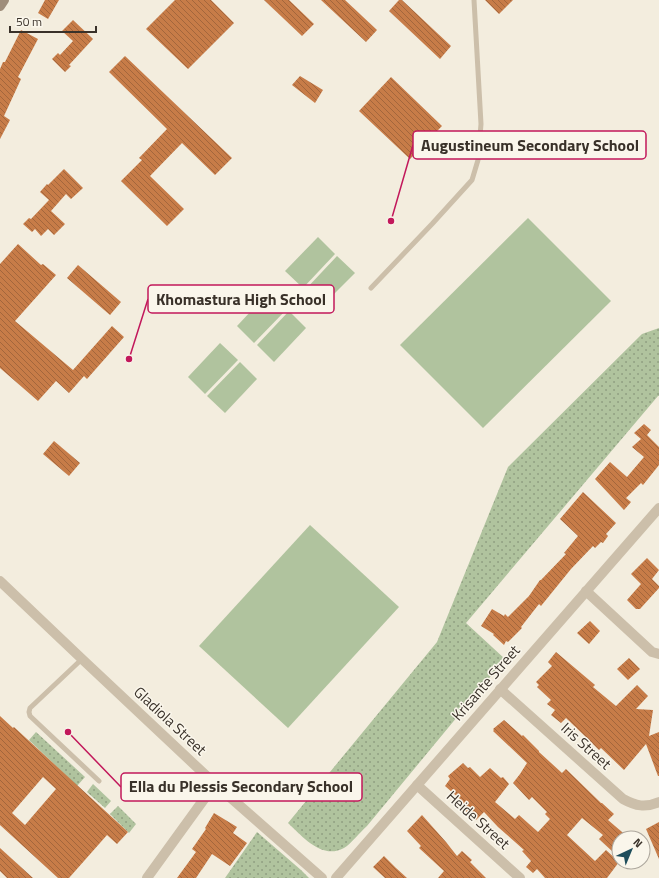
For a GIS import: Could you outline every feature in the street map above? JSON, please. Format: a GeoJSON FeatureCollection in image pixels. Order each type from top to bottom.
{"type":"FeatureCollection","features":[{"type":"Feature","properties":{"kind":"street"},"geometry":{"type":"LineString","coordinates":[[0,6],[4,0]]}},
{"type":"Feature","properties":{"kind":"street","name":"Krisante Street"},"geometry":{"type":"LineString","coordinates":[[336,878],[659,508]]}},
{"type":"Feature","properties":{"kind":"street","name":"Gladiola Street"},"geometry":{"type":"LineString","coordinates":[[0,581],[215,784],[322,878]]}},
{"type":"Feature","properties":{"kind":"street"},"geometry":{"type":"LineString","coordinates":[[586,591],[652,652],[659,654]]}},
{"type":"Feature","properties":{"kind":"street","name":"Iris Street"},"geometry":{"type":"LineString","coordinates":[[500,689],[623,799],[634,805],[645,806],[659,802]]}},
{"type":"Feature","properties":{"kind":"street"},"geometry":{"type":"LineString","coordinates":[[147,878],[215,784]]}},
{"type":"Feature","properties":{"kind":"street","name":"Heide Street"},"geometry":{"type":"LineString","coordinates":[[417,785],[520,878]]}},
{"type":"Feature","properties":{"kind":"lane"},"geometry":{"type":"LineString","coordinates":[[371,288],[472,180],[478,160],[480,124],[474,0]]}},
{"type":"Feature","properties":{"kind":"lane"},"geometry":{"type":"LineString","coordinates":[[82,659],[30,708],[29,712],[30,716],[99,780]]}},
{"type":"Feature","properties":{"kind":"green space"},"geometry":{"type":"Polygon","coordinates":[[[528,218],[611,301],[483,428],[400,345],[528,218]]]}},
{"type":"Feature","properties":{"kind":"green space"},"geometry":{"type":"Polygon","coordinates":[[[318,237],[335,254],[303,288],[285,271],[318,237]]]}},
{"type":"Feature","properties":{"kind":"green space"},"geometry":{"type":"Polygon","coordinates":[[[337,256],[355,273],[322,306],[305,290],[337,256]]]}},
{"type":"Feature","properties":{"kind":"green space"},"geometry":{"type":"Polygon","coordinates":[[[269,292],[287,309],[254,343],[237,326],[269,292]]]}},
{"type":"Feature","properties":{"kind":"green space"},"geometry":{"type":"Polygon","coordinates":[[[289,311],[306,328],[274,362],[257,345],[289,311]]]}},
{"type":"Feature","properties":{"kind":"green space"},"geometry":{"type":"Polygon","coordinates":[[[659,328],[659,396],[466,623],[505,659],[353,841],[344,848],[336,851],[328,851],[313,845],[288,823],[437,642],[508,467],[642,334],[659,328]]]}},
{"type":"Feature","properties":{"kind":"green space"},"geometry":{"type":"Polygon","coordinates":[[[220,343],[238,360],[205,394],[188,377],[220,343]]]}},
{"type":"Feature","properties":{"kind":"green space"},"geometry":{"type":"Polygon","coordinates":[[[240,362],[257,379],[225,413],[207,396],[240,362]]]}},
{"type":"Feature","properties":{"kind":"green space"},"geometry":{"type":"Polygon","coordinates":[[[310,525],[399,607],[288,728],[199,646],[310,525]]]}},
{"type":"Feature","properties":{"kind":"green space"},"geometry":{"type":"Polygon","coordinates":[[[36,732],[85,777],[77,786],[29,740],[36,732]]]}},
{"type":"Feature","properties":{"kind":"green space"},"geometry":{"type":"Polygon","coordinates":[[[93,784],[111,801],[105,808],[87,792],[93,784]]]}},
{"type":"Feature","properties":{"kind":"green space"},"geometry":{"type":"Polygon","coordinates":[[[118,806],[136,824],[129,833],[110,814],[118,806]]]}},
{"type":"Feature","properties":{"kind":"green space"},"geometry":{"type":"Polygon","coordinates":[[[257,832],[301,870],[309,878],[225,878],[257,832]]]}},
{"type":"Feature","properties":{"kind":"building"},"geometry":{"type":"Polygon","coordinates":[[[45,0],[59,0],[48,19],[38,13],[45,0]]]}},
{"type":"Feature","properties":{"kind":"building"},"geometry":{"type":"Polygon","coordinates":[[[175,0],[211,0],[234,23],[188,69],[146,29],[175,0]]]}},
{"type":"Feature","properties":{"kind":"building"},"geometry":{"type":"Polygon","coordinates":[[[264,0],[289,0],[314,24],[302,36],[264,0]]]}},
{"type":"Feature","properties":{"kind":"building"},"geometry":{"type":"Polygon","coordinates":[[[321,0],[345,0],[377,30],[366,42],[321,0]]]}},
{"type":"Feature","properties":{"kind":"building"},"geometry":{"type":"Polygon","coordinates":[[[399,0],[402,0],[451,46],[440,59],[389,11],[399,0]]]}},
{"type":"Feature","properties":{"kind":"building"},"geometry":{"type":"Polygon","coordinates":[[[485,0],[513,0],[499,14],[485,0]]]}},
{"type":"Feature","properties":{"kind":"building"},"geometry":{"type":"Polygon","coordinates":[[[73,20],[93,39],[69,65],[71,66],[65,72],[52,59],[58,53],[60,55],[73,41],[62,31],[73,20]]]}},
{"type":"Feature","properties":{"kind":"building"},"geometry":{"type":"Polygon","coordinates":[[[21,30],[38,39],[18,77],[21,79],[4,116],[10,120],[0,139],[0,69],[21,30]]]}},
{"type":"Feature","properties":{"kind":"building"},"geometry":{"type":"Polygon","coordinates":[[[125,56],[232,158],[215,175],[182,143],[150,176],[184,209],[167,226],[121,181],[142,160],[139,158],[167,129],[109,72],[125,56]]]}},
{"type":"Feature","properties":{"kind":"building"},"geometry":{"type":"Polygon","coordinates":[[[300,76],[323,90],[315,103],[292,85],[300,76]]]}},
{"type":"Feature","properties":{"kind":"building"},"geometry":{"type":"Polygon","coordinates":[[[391,77],[442,126],[410,159],[359,111],[391,77]]]}},
{"type":"Feature","properties":{"kind":"building"},"geometry":{"type":"Polygon","coordinates":[[[64,169],[83,188],[71,199],[66,194],[51,211],[65,224],[54,235],[48,229],[41,236],[35,229],[32,232],[23,224],[29,218],[31,219],[49,200],[40,192],[64,169]]]}},
{"type":"Feature","properties":{"kind":"building"},"geometry":{"type":"Polygon","coordinates":[[[18,244],[41,265],[43,264],[56,275],[15,321],[73,370],[112,326],[124,337],[87,379],[84,376],[69,393],[56,381],[38,401],[0,368],[0,264],[18,244]]]}},
{"type":"Feature","properties":{"kind":"building"},"geometry":{"type":"Polygon","coordinates":[[[78,265],[121,302],[110,315],[67,278],[78,265]]]}},
{"type":"Feature","properties":{"kind":"building"},"geometry":{"type":"Polygon","coordinates":[[[644,424],[651,430],[647,435],[659,447],[659,465],[643,485],[641,483],[626,498],[631,502],[624,510],[595,479],[610,462],[627,477],[644,457],[632,447],[641,439],[634,433],[644,424]]]}},
{"type":"Feature","properties":{"kind":"building"},"geometry":{"type":"Polygon","coordinates":[[[54,441],[80,463],[69,476],[43,454],[54,441]]]}},
{"type":"Feature","properties":{"kind":"building"},"geometry":{"type":"Polygon","coordinates":[[[583,492],[616,523],[606,534],[608,536],[603,543],[601,542],[595,548],[593,546],[571,569],[541,606],[539,604],[521,627],[522,628],[508,642],[506,641],[504,645],[493,635],[494,634],[481,626],[492,609],[504,616],[505,614],[508,617],[529,596],[540,580],[566,554],[564,553],[578,536],[560,519],[583,492]]]}},
{"type":"Feature","properties":{"kind":"building"},"geometry":{"type":"Polygon","coordinates":[[[647,558],[659,570],[652,579],[659,586],[659,588],[640,609],[636,609],[627,600],[641,584],[631,574],[647,558]]]}},
{"type":"Feature","properties":{"kind":"building"},"geometry":{"type":"Polygon","coordinates":[[[590,621],[600,631],[589,644],[577,633],[590,621]]]}},
{"type":"Feature","properties":{"kind":"building"},"geometry":{"type":"Polygon","coordinates":[[[556,652],[595,685],[593,687],[616,706],[637,685],[648,696],[636,709],[653,710],[649,736],[659,732],[659,776],[646,744],[624,770],[601,748],[599,750],[566,718],[561,723],[551,715],[555,710],[547,704],[551,700],[537,687],[539,685],[536,682],[552,666],[548,662],[556,652]]]}},
{"type":"Feature","properties":{"kind":"building"},"geometry":{"type":"Polygon","coordinates":[[[629,658],[640,669],[628,680],[617,669],[629,658]]]}},
{"type":"Feature","properties":{"kind":"building"},"geometry":{"type":"Polygon","coordinates":[[[0,716],[13,728],[14,727],[128,832],[117,844],[107,835],[69,878],[58,878],[0,825],[0,716]],[[43,777],[12,813],[25,825],[56,789],[43,777]]]}},
{"type":"Feature","properties":{"kind":"building"},"geometry":{"type":"Polygon","coordinates":[[[504,720],[522,736],[523,735],[562,773],[566,769],[614,814],[608,820],[620,830],[611,830],[611,850],[599,839],[603,835],[582,818],[567,835],[595,861],[606,850],[611,855],[611,870],[613,870],[607,878],[545,878],[537,869],[533,873],[526,867],[531,861],[522,851],[524,850],[498,827],[484,812],[476,820],[456,803],[460,799],[445,786],[450,779],[448,776],[463,763],[468,768],[470,767],[480,777],[490,768],[501,778],[503,777],[509,784],[495,802],[515,819],[519,815],[538,832],[550,819],[545,814],[547,812],[532,797],[529,800],[513,783],[527,763],[493,731],[493,729],[504,720]]]}},
{"type":"Feature","properties":{"kind":"building"},"geometry":{"type":"Polygon","coordinates":[[[214,813],[237,827],[233,833],[247,843],[230,866],[212,854],[196,878],[177,878],[196,852],[192,849],[206,829],[205,828],[214,813]]]}},
{"type":"Feature","properties":{"kind":"building"},"geometry":{"type":"Polygon","coordinates":[[[422,815],[457,856],[462,851],[472,860],[470,862],[486,878],[438,878],[444,871],[419,848],[421,846],[407,831],[422,815]]]}},
{"type":"Feature","properties":{"kind":"building"},"geometry":{"type":"Polygon","coordinates":[[[659,822],[659,859],[651,841],[651,830],[646,829],[659,822]]]}},
{"type":"Feature","properties":{"kind":"building"},"geometry":{"type":"Polygon","coordinates":[[[0,848],[33,878],[7,878],[0,871],[0,848]]]}},
{"type":"Feature","properties":{"kind":"building"},"geometry":{"type":"Polygon","coordinates":[[[384,856],[407,878],[385,878],[373,867],[384,856]]]}},
{"type":"Feature","properties":{"kind":"place","name":"Augustineum Secondary School"},"geometry":{"type":"Point","coordinates":[391,221]}},
{"type":"Feature","properties":{"kind":"place","name":"Khomastura High School"},"geometry":{"type":"Point","coordinates":[129,359]}},
{"type":"Feature","properties":{"kind":"place","name":"Ella du Plessis Secondary School"},"geometry":{"type":"Point","coordinates":[68,732]}}]}
